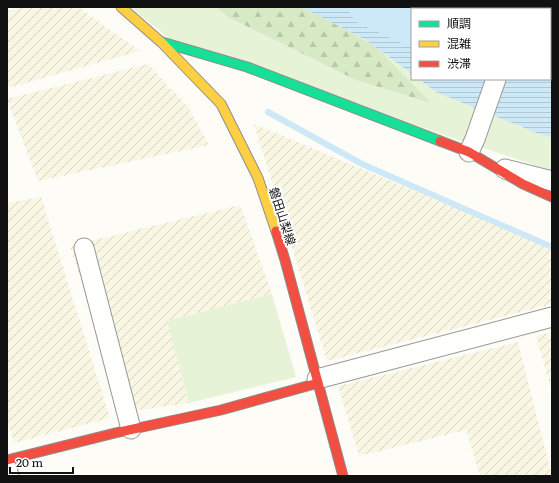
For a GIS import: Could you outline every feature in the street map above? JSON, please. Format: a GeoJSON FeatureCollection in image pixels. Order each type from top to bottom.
{"type":"FeatureCollection","features":[{"type":"Feature","properties":{"kind":"street","name":"磐田山梨線"},"geometry":{"type":"LineString","coordinates":[[121,7],[161,42],[221,104],[258,178],[285,260],[343,476]]}},
{"type":"Feature","properties":{"kind":"street"},"geometry":{"type":"LineString","coordinates":[[161,42],[247,67],[472,145],[490,165],[523,184],[552,197]]}},
{"type":"Feature","properties":{"kind":"street"},"geometry":{"type":"LineString","coordinates":[[472,145],[496,80]]}},
{"type":"Feature","properties":{"kind":"street"},"geometry":{"type":"LineString","coordinates":[[490,165],[552,181]]}},
{"type":"Feature","properties":{"kind":"street"},"geometry":{"type":"LineString","coordinates":[[84,248],[131,429]]}},
{"type":"Feature","properties":{"kind":"street"},"geometry":{"type":"LineString","coordinates":[[7,460],[131,429],[222,410],[317,381],[552,317]]}},
{"type":"Feature","properties":{"kind":"street"},"geometry":{"type":"LineString","coordinates":[[7,468],[9,476]]}},
{"type":"Feature","properties":{"kind":"shaded area"},"geometry":{"type":"Polygon","coordinates":[[[27,7],[78,7],[140,51],[7,88],[7,11],[27,7]]]}},
{"type":"Feature","properties":{"kind":"shaded area"},"geometry":{"type":"Polygon","coordinates":[[[148,64],[188,107],[209,145],[38,181],[7,99],[148,64]]]}},
{"type":"Feature","properties":{"kind":"shaded area"},"geometry":{"type":"Polygon","coordinates":[[[254,124],[552,248],[552,304],[327,361],[254,124]]]}},
{"type":"Feature","properties":{"kind":"shaded area"},"geometry":{"type":"Polygon","coordinates":[[[41,197],[110,418],[14,443],[7,419],[7,203],[41,197]]]}},
{"type":"Feature","properties":{"kind":"shaded area"},"geometry":{"type":"Polygon","coordinates":[[[240,205],[272,294],[168,321],[189,403],[124,412],[70,246],[240,205]]]}},
{"type":"Feature","properties":{"kind":"shaded area"},"geometry":{"type":"Polygon","coordinates":[[[552,332],[552,393],[536,336],[552,332]]]}},
{"type":"Feature","properties":{"kind":"shaded area"},"geometry":{"type":"Polygon","coordinates":[[[518,342],[552,476],[480,476],[466,430],[359,456],[338,386],[518,342]]]}},
{"type":"Feature","properties":{"kind":"green space"},"geometry":{"type":"Polygon","coordinates":[[[130,7],[552,7],[552,171],[180,47],[130,7]]]}},
{"type":"Feature","properties":{"kind":"green space"},"geometry":{"type":"Polygon","coordinates":[[[216,7],[304,7],[375,46],[431,103],[356,80],[228,17],[216,7]]]}},
{"type":"Feature","properties":{"kind":"green space"},"geometry":{"type":"Polygon","coordinates":[[[272,294],[296,377],[189,403],[167,321],[272,294]]]}},
{"type":"Feature","properties":{"kind":"water"},"geometry":{"type":"Polygon","coordinates":[[[302,7],[368,7],[400,22],[411,24],[411,73],[366,40],[302,7]]]}},
{"type":"Feature","properties":{"kind":"water"},"geometry":{"type":"Polygon","coordinates":[[[551,58],[552,137],[539,134],[436,92],[420,80],[551,80],[551,58]]]}},
{"type":"Feature","properties":{"kind":"waterway"},"geometry":{"type":"LineString","coordinates":[[368,7],[411,27]]}},
{"type":"Feature","properties":{"kind":"waterway"},"geometry":{"type":"LineString","coordinates":[[268,112],[362,164],[552,247]]}},
{"type":"Feature","properties":{"kind":"traffic: fast"},"geometry":{"type":"LineString","coordinates":[[162,42],[247,67],[440,141]]}},
{"type":"Feature","properties":{"kind":"traffic: slow"},"geometry":{"type":"LineString","coordinates":[[121,7],[161,42],[221,104],[258,178],[276,231]]}},
{"type":"Feature","properties":{"kind":"traffic: jam"},"geometry":{"type":"LineString","coordinates":[[440,141],[469,152],[523,184],[552,197]]}},
{"type":"Feature","properties":{"kind":"traffic: jam"},"geometry":{"type":"LineString","coordinates":[[276,231],[343,476]]}},
{"type":"Feature","properties":{"kind":"traffic: jam"},"geometry":{"type":"LineString","coordinates":[[7,460],[115,433],[221,410],[318,383]]}}]}
